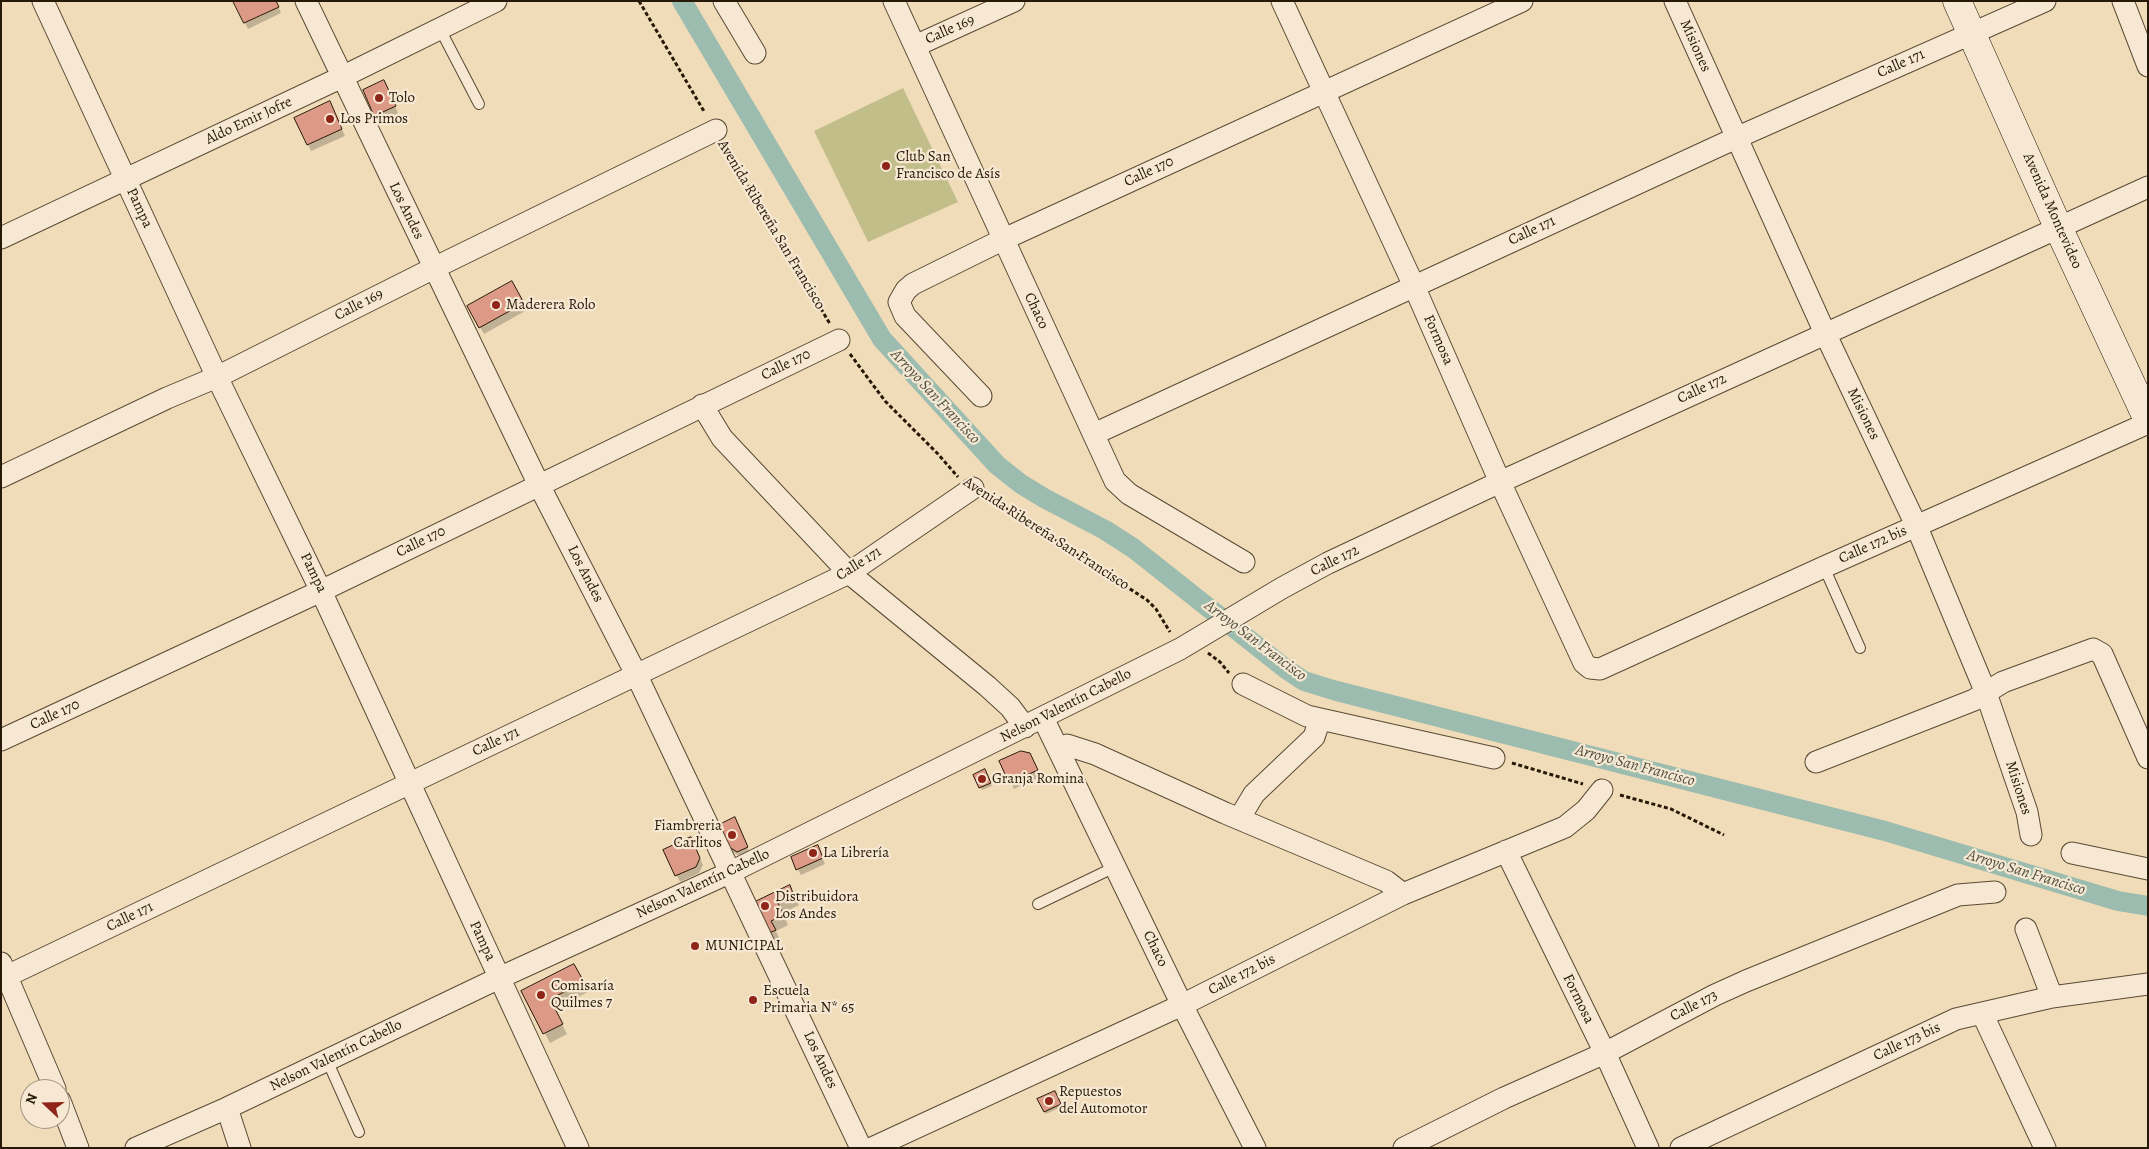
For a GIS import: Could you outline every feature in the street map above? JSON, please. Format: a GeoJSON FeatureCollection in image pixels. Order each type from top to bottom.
{"type":"FeatureCollection","features":[{"type":"Feature","properties":{"kind":"street","name":"Pampa"},"geometry":{"type":"LineString","coordinates":[[43,1],[217,377],[321,591],[578,1148]]}},
{"type":"Feature","properties":{"kind":"street","name":"Los Andes"},"geometry":{"type":"LineString","coordinates":[[306,1],[539,485],[637,676],[861,1148]]}},
{"type":"Feature","properties":{"kind":"street","name":"Aldo Emir Jofre"},"geometry":{"type":"LineString","coordinates":[[1,238],[342,77],[496,1]]}},
{"type":"Feature","properties":{"kind":"street"},"geometry":{"type":"LineString","coordinates":[[724,1],[755,53]]}},
{"type":"Feature","properties":{"kind":"street","name":"Chaco"},"geometry":{"type":"LineString","coordinates":[[894,1],[1109,470],[1121,488],[1244,562]]}},
{"type":"Feature","properties":{"kind":"street","name":"Calle 169"},"geometry":{"type":"LineString","coordinates":[[915,46],[1014,1]]}},
{"type":"Feature","properties":{"kind":"street","name":"Formosa"},"geometry":{"type":"LineString","coordinates":[[1282,1],[1322,92],[1414,286],[1500,482],[1584,663],[1590,668],[1600,669]]}},
{"type":"Feature","properties":{"kind":"street","name":"Calle 170"},"geometry":{"type":"LineString","coordinates":[[981,396],[905,316],[899,302],[901,297],[914,284],[1002,240],[1522,1]]}},
{"type":"Feature","properties":{"kind":"street","name":"Misiones"},"geometry":{"type":"LineString","coordinates":[[1675,1],[1825,333],[1916,525],[1986,694],[2026,812],[2031,835]]}},
{"type":"Feature","properties":{"kind":"street","name":"Avenida Montevideo"},"geometry":{"type":"LineString","coordinates":[[1957,1],[2148,422]]}},
{"type":"Feature","properties":{"kind":"street","name":"Calle 171"},"geometry":{"type":"LineString","coordinates":[[1094,434],[1736,138],[2045,1]]}},
{"type":"Feature","properties":{"kind":"street"},"geometry":{"type":"LineString","coordinates":[[2122,1],[2148,66]]}},
{"type":"Feature","properties":{"kind":"street","name":"Calle 169"},"geometry":{"type":"LineString","coordinates":[[1,477],[167,398],[217,377],[716,130]]}},
{"type":"Feature","properties":{"kind":"street","name":"Calle 172"},"geometry":{"type":"LineString","coordinates":[[1260,601],[1328,563],[1500,482],[2148,186]]}},
{"type":"Feature","properties":{"kind":"street","name":"Calle 170"},"geometry":{"type":"LineString","coordinates":[[1,740],[321,591],[839,340]]}},
{"type":"Feature","properties":{"kind":"street","name":"Chaco"},"geometry":{"type":"LineString","coordinates":[[702,406],[722,438],[849,573],[1010,707],[1034,722],[1058,748],[1182,1005],[1255,1148]]}},
{"type":"Feature","properties":{"kind":"street","name":"Calle 172 bis"},"geometry":{"type":"LineString","coordinates":[[1600,669],[2148,422]]}},
{"type":"Feature","properties":{"kind":"street","name":"Calle 171"},"geometry":{"type":"LineString","coordinates":[[3,967],[409,784],[849,573],[973,488]]}},
{"type":"Feature","properties":{"kind":"street","name":"Nelson Valentín Cabello"},"geometry":{"type":"LineString","coordinates":[[136,1148],[228,1108],[499,978],[731,872],[1180,648],[1203,645],[1260,601]]}},
{"type":"Feature","properties":{"kind":"street"},"geometry":{"type":"LineString","coordinates":[[1816,762],[1974,700],[2003,682],[2092,650],[2099,651],[2102,654],[2148,758]]}},
{"type":"Feature","properties":{"kind":"street"},"geometry":{"type":"LineString","coordinates":[[1243,684],[1308,716],[1494,758]]}},
{"type":"Feature","properties":{"kind":"street"},"geometry":{"type":"LineString","coordinates":[[1239,819],[1254,794],[1314,737],[1320,719]]}},
{"type":"Feature","properties":{"kind":"street"},"geometry":{"type":"LineString","coordinates":[[1058,748],[1067,745],[1095,754],[1239,819],[1386,881],[1404,894]]}},
{"type":"Feature","properties":{"kind":"street","name":"Calle 172 bis"},"geometry":{"type":"LineString","coordinates":[[872,1148],[1182,1005],[1404,894],[1565,827],[1586,810],[1602,790]]}},
{"type":"Feature","properties":{"kind":"street","name":"Formosa"},"geometry":{"type":"LineString","coordinates":[[1506,851],[1605,1053],[1648,1148]]}},
{"type":"Feature","properties":{"kind":"street"},"geometry":{"type":"LineString","coordinates":[[2072,853],[2148,869]]}},
{"type":"Feature","properties":{"kind":"street","name":"Calle 173"},"geometry":{"type":"LineString","coordinates":[[1404,1148],[1504,1098],[1605,1053],[1715,995],[1746,981],[1958,895],[1995,892]]}},
{"type":"Feature","properties":{"kind":"street"},"geometry":{"type":"LineString","coordinates":[[2026,929],[2052,997]]}},
{"type":"Feature","properties":{"kind":"street"},"geometry":{"type":"LineString","coordinates":[[3,967],[51,1079]]}},
{"type":"Feature","properties":{"kind":"street","name":"Calle 173 bis"},"geometry":{"type":"LineString","coordinates":[[1681,1148],[1956,1019],[2052,997],[2148,984]]}},
{"type":"Feature","properties":{"kind":"street"},"geometry":{"type":"LineString","coordinates":[[1982,1013],[2045,1148]]}},
{"type":"Feature","properties":{"kind":"street"},"geometry":{"type":"LineString","coordinates":[[228,1108],[240,1148]]}},
{"type":"Feature","properties":{"kind":"street"},"geometry":{"type":"LineString","coordinates":[[70,1127],[78,1148]]}},
{"type":"Feature","properties":{"kind":"lane"},"geometry":{"type":"LineString","coordinates":[[440,29],[479,104]]}},
{"type":"Feature","properties":{"kind":"lane"},"geometry":{"type":"LineString","coordinates":[[1824,567],[1860,648]]}},
{"type":"Feature","properties":{"kind":"lane"},"geometry":{"type":"LineString","coordinates":[[1038,904],[1115,867]]}},
{"type":"Feature","properties":{"kind":"lane"},"geometry":{"type":"LineString","coordinates":[[327,1060],[359,1132]]}},
{"type":"Feature","properties":{"kind":"path","name":"Avenida Ribereña San Francisco"},"geometry":{"type":"LineString","coordinates":[[639,1],[839,340],[885,401],[938,454],[957,476],[1147,600],[1156,609],[1180,648]]}},
{"type":"Feature","properties":{"kind":"path"},"geometry":{"type":"LineString","coordinates":[[1203,645],[1231,676],[1243,684]]}},
{"type":"Feature","properties":{"kind":"shaded area","name":"Club San Francisco de Asís"},"geometry":{"type":"Polygon","coordinates":[[[903,88],[958,202],[868,242],[814,131],[903,88]]]}},
{"type":"Feature","properties":{"kind":"building"},"geometry":{"type":"Polygon","coordinates":[[[233,1],[276,1],[279,7],[244,23],[233,1]]]}},
{"type":"Feature","properties":{"kind":"building","name":"Tolo"},"geometry":{"type":"Polygon","coordinates":[[[384,80],[396,106],[374,116],[363,90],[384,80]]]}},
{"type":"Feature","properties":{"kind":"building"},"geometry":{"type":"Polygon","coordinates":[[[330,101],[342,129],[307,145],[294,118],[330,101]]]}},
{"type":"Feature","properties":{"kind":"building","name":"Maderera Rolo"},"geometry":{"type":"Polygon","coordinates":[[[512,281],[524,303],[479,328],[467,306],[512,281]]]}},
{"type":"Feature","properties":{"kind":"building"},"geometry":{"type":"Polygon","coordinates":[[[1021,751],[1030,753],[1038,770],[1009,783],[999,761],[1021,751]]]}},
{"type":"Feature","properties":{"kind":"building","name":"Granja Romina"},"geometry":{"type":"Polygon","coordinates":[[[985,769],[991,783],[979,788],[973,775],[985,769]]]}},
{"type":"Feature","properties":{"kind":"building","name":"Fiambreria Carlitos"},"geometry":{"type":"Polygon","coordinates":[[[735,817],[748,847],[737,852],[725,844],[717,826],[735,817]]]}},
{"type":"Feature","properties":{"kind":"building"},"geometry":{"type":"Polygon","coordinates":[[[691,837],[700,858],[696,867],[675,876],[663,850],[691,837]]]}},
{"type":"Feature","properties":{"kind":"building"},"geometry":{"type":"Polygon","coordinates":[[[818,845],[823,858],[796,870],[791,857],[818,845]]]}},
{"type":"Feature","properties":{"kind":"building"},"geometry":{"type":"Polygon","coordinates":[[[790,885],[794,896],[778,903],[784,915],[771,921],[776,930],[769,933],[755,902],[790,885]]]}},
{"type":"Feature","properties":{"kind":"building","name":"Comisaría Quilmes 7"},"geometry":{"type":"Polygon","coordinates":[[[574,964],[584,982],[550,999],[563,1024],[543,1034],[521,991],[574,964]]]}},
{"type":"Feature","properties":{"kind":"building","name":"Repuestos del Automotor"},"geometry":{"type":"Polygon","coordinates":[[[1055,1091],[1061,1104],[1044,1112],[1037,1099],[1055,1091]]]}},
{"type":"Feature","properties":{"kind":"waterway","name":"Arroyo San Francisco"},"geometry":{"type":"LineString","coordinates":[[682,1],[882,339],[997,465],[1021,484],[1105,530],[1133,548],[1286,669],[1304,681],[1885,831],[2118,901],[2148,906]]}},
{"type":"Feature","properties":{"kind":"place","name":"Tolo"},"geometry":{"type":"Point","coordinates":[379,98]}},
{"type":"Feature","properties":{"kind":"place","name":"Los Primos"},"geometry":{"type":"Point","coordinates":[330,119]}},
{"type":"Feature","properties":{"kind":"place","name":"Club San Francisco de Asís"},"geometry":{"type":"Point","coordinates":[886,166]}},
{"type":"Feature","properties":{"kind":"place","name":"Maderera Rolo"},"geometry":{"type":"Point","coordinates":[496,305]}},
{"type":"Feature","properties":{"kind":"place","name":"Granja Romina"},"geometry":{"type":"Point","coordinates":[982,779]}},
{"type":"Feature","properties":{"kind":"place","name":"Fiambreria Carlitos"},"geometry":{"type":"Point","coordinates":[732,835]}},
{"type":"Feature","properties":{"kind":"place","name":"La Librería"},"geometry":{"type":"Point","coordinates":[813,853]}},
{"type":"Feature","properties":{"kind":"place","name":"Distribuidora Los Andes"},"geometry":{"type":"Point","coordinates":[765,906]}},
{"type":"Feature","properties":{"kind":"place","name":"MUNICIPAL"},"geometry":{"type":"Point","coordinates":[695,946]}},
{"type":"Feature","properties":{"kind":"place","name":"Comisaría Quilmes 7"},"geometry":{"type":"Point","coordinates":[541,995]}},
{"type":"Feature","properties":{"kind":"place","name":"Escuela Primaria N* 65"},"geometry":{"type":"Point","coordinates":[753,1000]}},
{"type":"Feature","properties":{"kind":"place","name":"Repuestos del Automotor"},"geometry":{"type":"Point","coordinates":[1049,1101]}}]}
